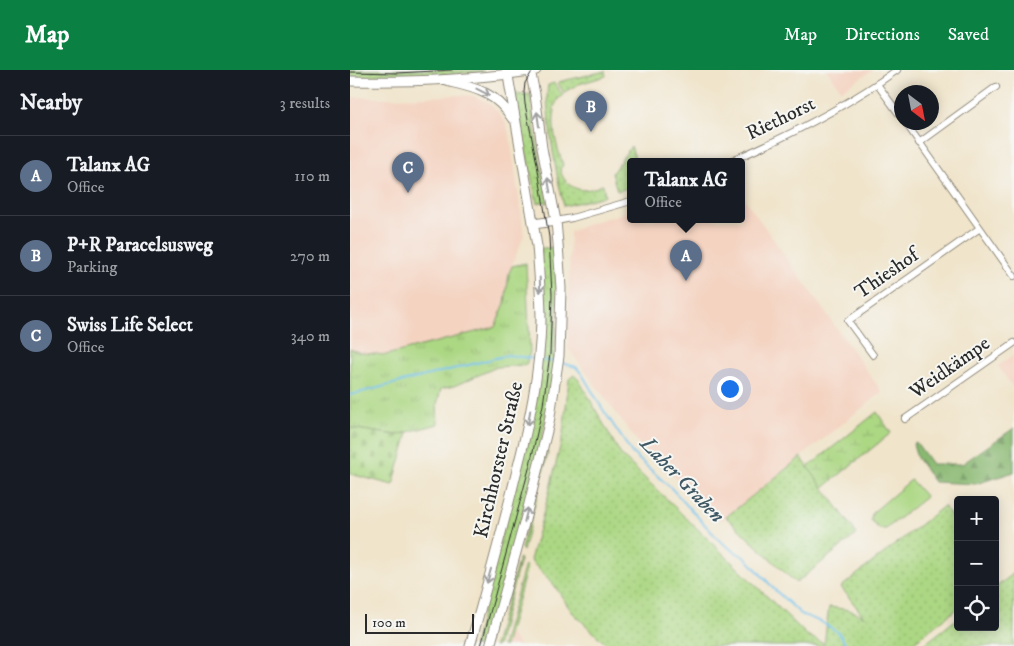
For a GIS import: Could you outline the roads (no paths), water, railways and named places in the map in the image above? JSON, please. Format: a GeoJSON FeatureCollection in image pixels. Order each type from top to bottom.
{"type":"FeatureCollection","features":[{"type":"Feature","properties":{"kind":"main road"},"geometry":{"type":"LineString","coordinates":[[350,81],[440,80],[532,70]]}},
{"type":"Feature","properties":{"kind":"main road","name":"Kirchhorster Straße"},"geometry":{"type":"LineString","coordinates":[[490,646],[549,423],[559,356],[561,288],[559,248],[556,221],[542,148],[532,70]]}},
{"type":"Feature","properties":{"kind":"main road","name":"Kirchhorster Straße"},"geometry":{"type":"LineString","coordinates":[[470,646],[508,510],[529,423],[541,321],[540,275],[534,224],[507,72]]}},
{"type":"Feature","properties":{"kind":"main road"},"geometry":{"type":"LineString","coordinates":[[440,80],[476,88],[487,94],[507,109],[515,122]]}},
{"type":"Feature","properties":{"kind":"main road"},"geometry":{"type":"LineString","coordinates":[[534,224],[556,221]]}},
{"type":"Feature","properties":{"kind":"street","name":"Riethorst"},"geometry":{"type":"LineString","coordinates":[[737,158],[814,122],[897,70]]}},
{"type":"Feature","properties":{"kind":"street"},"geometry":{"type":"LineString","coordinates":[[877,84],[894,107]]}},
{"type":"Feature","properties":{"kind":"street"},"geometry":{"type":"LineString","coordinates":[[919,143],[996,87]]}},
{"type":"Feature","properties":{"kind":"street"},"geometry":{"type":"LineString","coordinates":[[910,130],[1014,274]]}},
{"type":"Feature","properties":{"kind":"street"},"geometry":{"type":"LineString","coordinates":[[556,221],[627,202]]}},
{"type":"Feature","properties":{"kind":"street","name":"Thieshof"},"geometry":{"type":"LineString","coordinates":[[873,356],[848,321],[980,228]]}},
{"type":"Feature","properties":{"kind":"street","name":"Weidkämpe"},"geometry":{"type":"LineString","coordinates":[[905,419],[1014,343]]}},
{"type":"Feature","properties":{"kind":"waterway","name":"Laher Graben"},"geometry":{"type":"LineString","coordinates":[[350,395],[508,355],[535,359]]}},
{"type":"Feature","properties":{"kind":"waterway","name":"Laher Graben"},"geometry":{"type":"LineString","coordinates":[[542,360],[554,362]]}},
{"type":"Feature","properties":{"kind":"waterway","name":"Laher Graben"},"geometry":{"type":"LineString","coordinates":[[562,363],[576,367],[632,453],[671,488],[719,540],[746,558],[775,590],[801,614],[821,622],[838,632],[847,646]]}},
{"type":"Feature","properties":{"kind":"tram line"},"geometry":{"type":"LineString","coordinates":[[350,72],[397,73],[452,70]]}},
{"type":"Feature","properties":{"kind":"tram line"},"geometry":{"type":"LineString","coordinates":[[481,646],[530,465],[543,405],[550,354],[552,295],[549,237],[524,92],[525,83],[533,70]]}},
{"type":"Feature","properties":{"kind":"place","name":"P+R Paracelsusweg"},"geometry":{"type":"Point","coordinates":[591,132]}},
{"type":"Feature","properties":{"kind":"place","name":"Swiss Life Select"},"geometry":{"type":"Point","coordinates":[408,193]}},
{"type":"Feature","properties":{"kind":"place","name":"Talanx AG"},"geometry":{"type":"Point","coordinates":[686,281]}}]}
